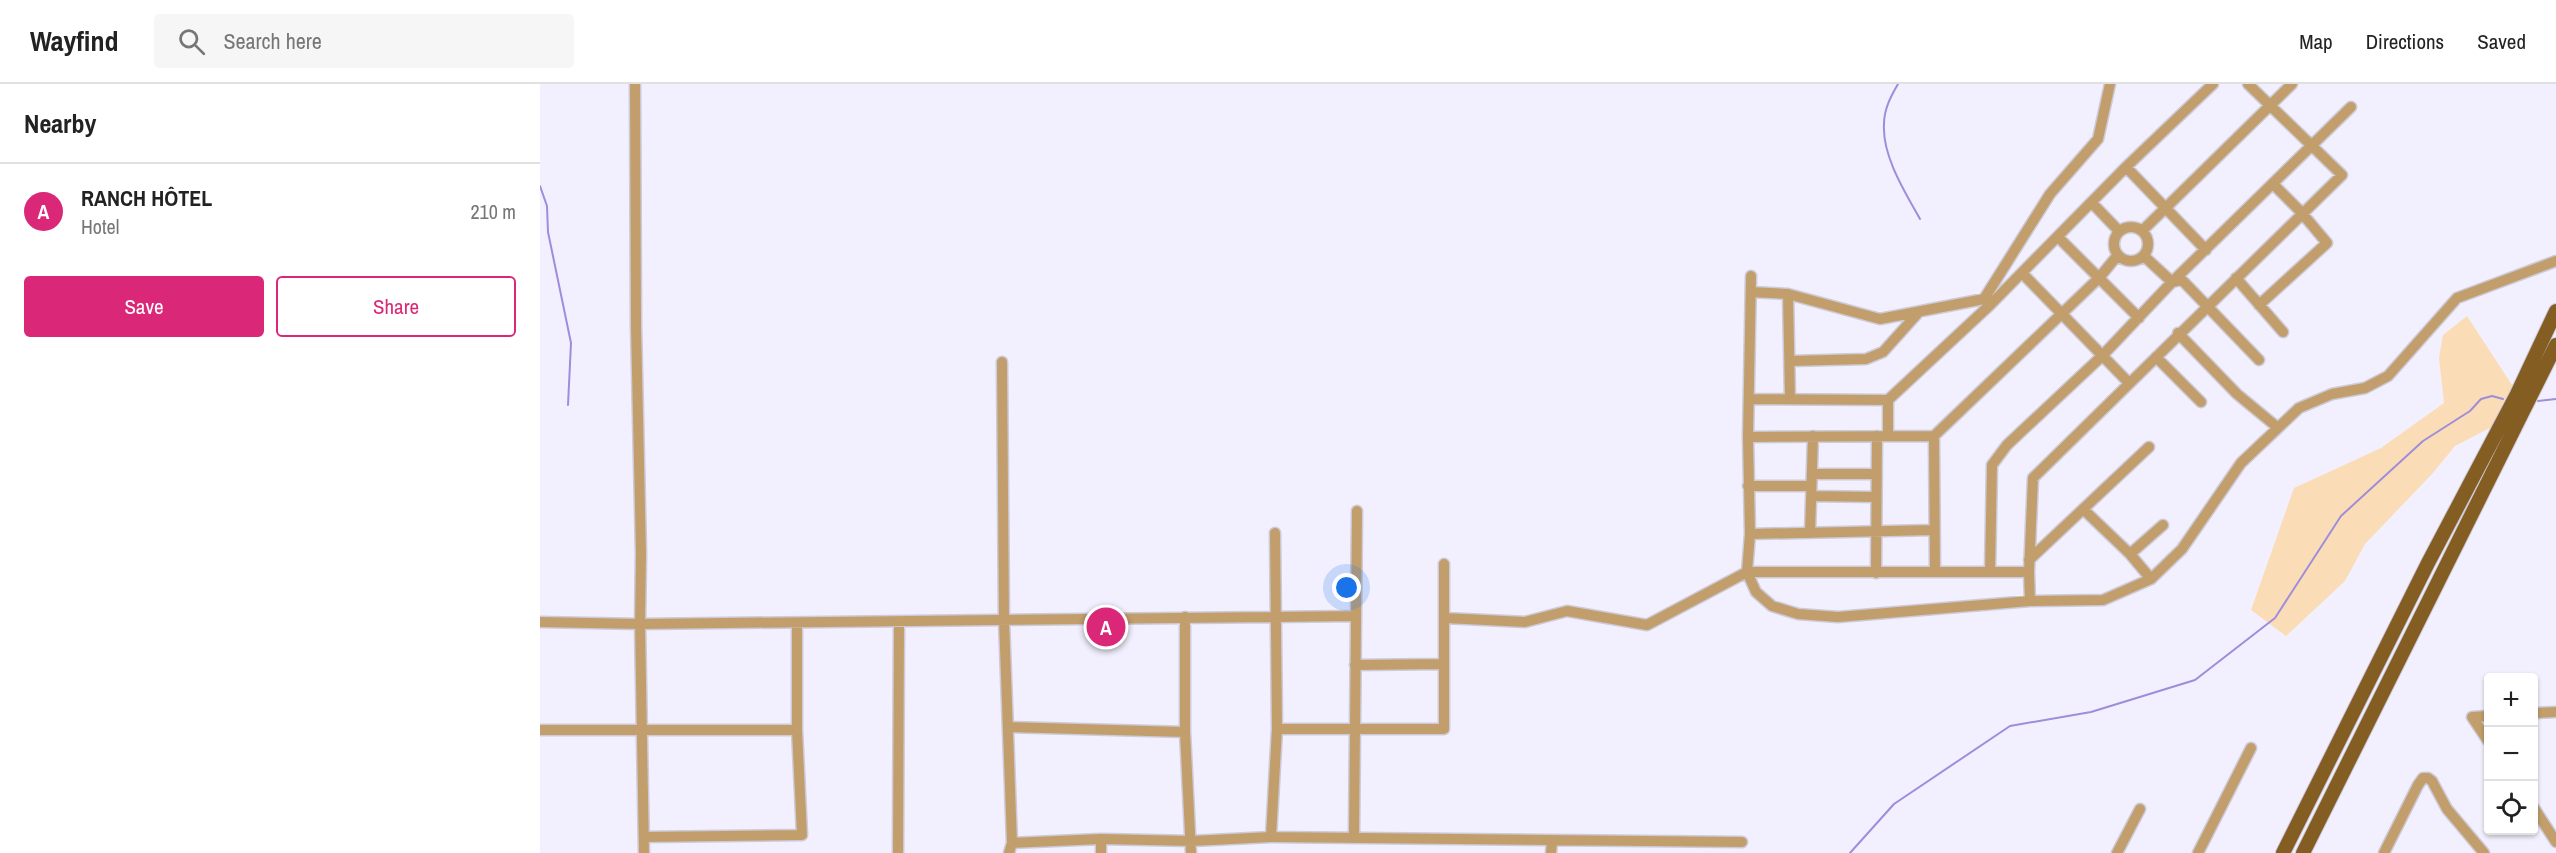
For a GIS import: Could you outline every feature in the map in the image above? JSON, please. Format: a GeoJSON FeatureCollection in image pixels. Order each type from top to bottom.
{"type":"FeatureCollection","features":[{"type":"Feature","properties":{"kind":"main road"},"geometry":{"type":"LineString","coordinates":[[2283,853],[2428,563],[2517,394],[2556,311]]}},
{"type":"Feature","properties":{"kind":"main road"},"geometry":{"type":"LineString","coordinates":[[2303,853],[2556,345]]}},
{"type":"Feature","properties":{"kind":"street"},"geometry":{"type":"LineString","coordinates":[[635,84],[636,326],[644,853]]}},
{"type":"Feature","properties":{"kind":"street"},"geometry":{"type":"LineString","coordinates":[[1751,292],[1788,294],[1880,319],[1987,301],[2050,194],[2098,139],[2110,84]]}},
{"type":"Feature","properties":{"kind":"street"},"geometry":{"type":"LineString","coordinates":[[1876,573],[1876,474],[1888,400],[1987,301],[2023,274],[2126,167],[2213,84]]}},
{"type":"Feature","properties":{"kind":"street"},"geometry":{"type":"LineString","coordinates":[[2030,601],[2029,560],[2033,477],[2301,212],[2342,175],[2248,84]]}},
{"type":"Feature","properties":{"kind":"street"},"geometry":{"type":"LineString","coordinates":[[2143,230],[2292,84]]}},
{"type":"Feature","properties":{"kind":"street"},"geometry":{"type":"LineString","coordinates":[[1990,572],[1992,465],[2007,445],[2102,356],[2172,282],[2351,107]]}},
{"type":"Feature","properties":{"kind":"street"},"geometry":{"type":"LineString","coordinates":[[2126,167],[2206,250]]}},
{"type":"Feature","properties":{"kind":"street"},"geometry":{"type":"LineString","coordinates":[[2259,305],[2327,243],[2273,184]]}},
{"type":"Feature","properties":{"kind":"street"},"geometry":{"type":"LineString","coordinates":[[2092,203],[2118,231]]}},
{"type":"Feature","properties":{"kind":"street"},"geometry":{"type":"LineString","coordinates":[[2130,226],[2143,230],[2150,243],[2145,257],[2131,262],[2117,255],[2113,243],[2118,231],[2130,226]]}},
{"type":"Feature","properties":{"kind":"street"},"geometry":{"type":"LineString","coordinates":[[2058,237],[2139,318]]}},
{"type":"Feature","properties":{"kind":"street"},"geometry":{"type":"LineString","coordinates":[[1748,437],[1934,436],[2099,278],[2117,255]]}},
{"type":"Feature","properties":{"kind":"street"},"geometry":{"type":"LineString","coordinates":[[2145,257],[2172,282]]}},
{"type":"Feature","properties":{"kind":"street"},"geometry":{"type":"LineString","coordinates":[[1751,276],[1748,437],[1750,534],[1747,572],[1756,592],[1772,606],[1798,614],[1839,617],[2030,601],[2103,600],[2151,579],[2182,549],[2241,463],[2299,408],[2332,394],[2365,388],[2388,376],[2457,298],[2556,261]]}},
{"type":"Feature","properties":{"kind":"street"},"geometry":{"type":"LineString","coordinates":[[2023,274],[2128,382]]}},
{"type":"Feature","properties":{"kind":"street"},"geometry":{"type":"LineString","coordinates":[[2236,278],[2283,332]]}},
{"type":"Feature","properties":{"kind":"street"},"geometry":{"type":"LineString","coordinates":[[2172,282],[2182,280],[2259,360]]}},
{"type":"Feature","properties":{"kind":"street"},"geometry":{"type":"LineString","coordinates":[[1788,294],[1790,399]]}},
{"type":"Feature","properties":{"kind":"street"},"geometry":{"type":"LineString","coordinates":[[1790,361],[1866,359],[1883,352],[1918,313]]}},
{"type":"Feature","properties":{"kind":"street"},"geometry":{"type":"LineString","coordinates":[[2178,333],[2237,394],[2277,427]]}},
{"type":"Feature","properties":{"kind":"street"},"geometry":{"type":"LineString","coordinates":[[2156,357],[2201,402]]}},
{"type":"Feature","properties":{"kind":"street"},"geometry":{"type":"LineString","coordinates":[[1002,362],[1004,620],[1010,848],[1101,839],[1192,841],[1271,837],[1742,842]]}},
{"type":"Feature","properties":{"kind":"street"},"geometry":{"type":"LineString","coordinates":[[1749,399],[1888,400]]}},
{"type":"Feature","properties":{"kind":"street"},"geometry":{"type":"LineString","coordinates":[[1810,533],[1813,436]]}},
{"type":"Feature","properties":{"kind":"street"},"geometry":{"type":"LineString","coordinates":[[1934,436],[1935,572]]}},
{"type":"Feature","properties":{"kind":"street"},"geometry":{"type":"LineString","coordinates":[[2029,560],[2149,447]]}},
{"type":"Feature","properties":{"kind":"street"},"geometry":{"type":"LineString","coordinates":[[1812,474],[1876,474]]}},
{"type":"Feature","properties":{"kind":"street"},"geometry":{"type":"LineString","coordinates":[[1748,486],[1876,497]]}},
{"type":"Feature","properties":{"kind":"street"},"geometry":{"type":"LineString","coordinates":[[2083,509],[2130,554],[2151,579]]}},
{"type":"Feature","properties":{"kind":"street"},"geometry":{"type":"LineString","coordinates":[[1354,837],[1357,511]]}},
{"type":"Feature","properties":{"kind":"street"},"geometry":{"type":"LineString","coordinates":[[2130,554],[2163,525]]}},
{"type":"Feature","properties":{"kind":"street"},"geometry":{"type":"LineString","coordinates":[[1750,534],[1933,530]]}},
{"type":"Feature","properties":{"kind":"street"},"geometry":{"type":"LineString","coordinates":[[1271,837],[1276,729],[1275,533]]}},
{"type":"Feature","properties":{"kind":"street"},"geometry":{"type":"LineString","coordinates":[[1276,729],[1444,729],[1442,664],[1444,564]]}},
{"type":"Feature","properties":{"kind":"street"},"geometry":{"type":"LineString","coordinates":[[1444,618],[1525,622],[1567,611],[1647,625],[1747,572],[2029,572]]}},
{"type":"Feature","properties":{"kind":"street"},"geometry":{"type":"LineString","coordinates":[[540,622],[797,623],[1185,616],[1355,616]]}},
{"type":"Feature","properties":{"kind":"street"},"geometry":{"type":"LineString","coordinates":[[1185,616],[1185,732],[1191,853]]}},
{"type":"Feature","properties":{"kind":"street"},"geometry":{"type":"LineString","coordinates":[[898,853],[899,622]]}},
{"type":"Feature","properties":{"kind":"street"},"geometry":{"type":"LineString","coordinates":[[644,837],[802,835],[797,730],[797,623]]}},
{"type":"Feature","properties":{"kind":"street"},"geometry":{"type":"LineString","coordinates":[[1355,665],[1442,664]]}},
{"type":"Feature","properties":{"kind":"street"},"geometry":{"type":"LineString","coordinates":[[2538,713],[2556,712]]}},
{"type":"Feature","properties":{"kind":"street"},"geometry":{"type":"LineString","coordinates":[[2484,716],[2472,717],[2484,735]]}},
{"type":"Feature","properties":{"kind":"street"},"geometry":{"type":"LineString","coordinates":[[1008,727],[1185,732]]}},
{"type":"Feature","properties":{"kind":"street"},"geometry":{"type":"LineString","coordinates":[[540,730],[797,730]]}},
{"type":"Feature","properties":{"kind":"street"},"geometry":{"type":"LineString","coordinates":[[2198,853],[2252,748]]}},
{"type":"Feature","properties":{"kind":"street"},"geometry":{"type":"LineString","coordinates":[[2384,853],[2423,778],[2428,778],[2432,782],[2453,816],[2484,853]]}},
{"type":"Feature","properties":{"kind":"street"},"geometry":{"type":"LineString","coordinates":[[2117,853],[2140,808]]}},
{"type":"Feature","properties":{"kind":"street"},"geometry":{"type":"LineString","coordinates":[[2538,814],[2556,842]]}},
{"type":"Feature","properties":{"kind":"street"},"geometry":{"type":"LineString","coordinates":[[1101,839],[1101,853]]}},
{"type":"Feature","properties":{"kind":"street"},"geometry":{"type":"LineString","coordinates":[[1551,853],[1552,841]]}},
{"type":"Feature","properties":{"kind":"shaded area"},"geometry":{"type":"Polygon","coordinates":[[[2467,316],[2514,388],[2492,427],[2455,446],[2432,474],[2365,544],[2345,581],[2286,636],[2251,610],[2294,488],[2381,448],[2444,403],[2439,358],[2443,335],[2467,316]]]}},
{"type":"Feature","properties":{"kind":"waterway"},"geometry":{"type":"LineString","coordinates":[[1898,84],[1885,113],[1884,136],[1896,173],[1920,219]]}},
{"type":"Feature","properties":{"kind":"waterway"},"geometry":{"type":"LineString","coordinates":[[540,186],[547,206],[548,232],[571,343],[568,405]]}},
{"type":"Feature","properties":{"kind":"waterway"},"geometry":{"type":"LineString","coordinates":[[1850,853],[1894,804],[2010,726],[2091,712],[2195,680],[2275,618],[2341,516],[2423,441],[2470,411],[2481,399],[2492,396],[2503,399]]}},
{"type":"Feature","properties":{"kind":"waterway"},"geometry":{"type":"LineString","coordinates":[[2538,401],[2556,399]]}},
{"type":"Feature","properties":{"kind":"place","name":"RANCH HÔTEL"},"geometry":{"type":"Point","coordinates":[1106,627]}}]}
